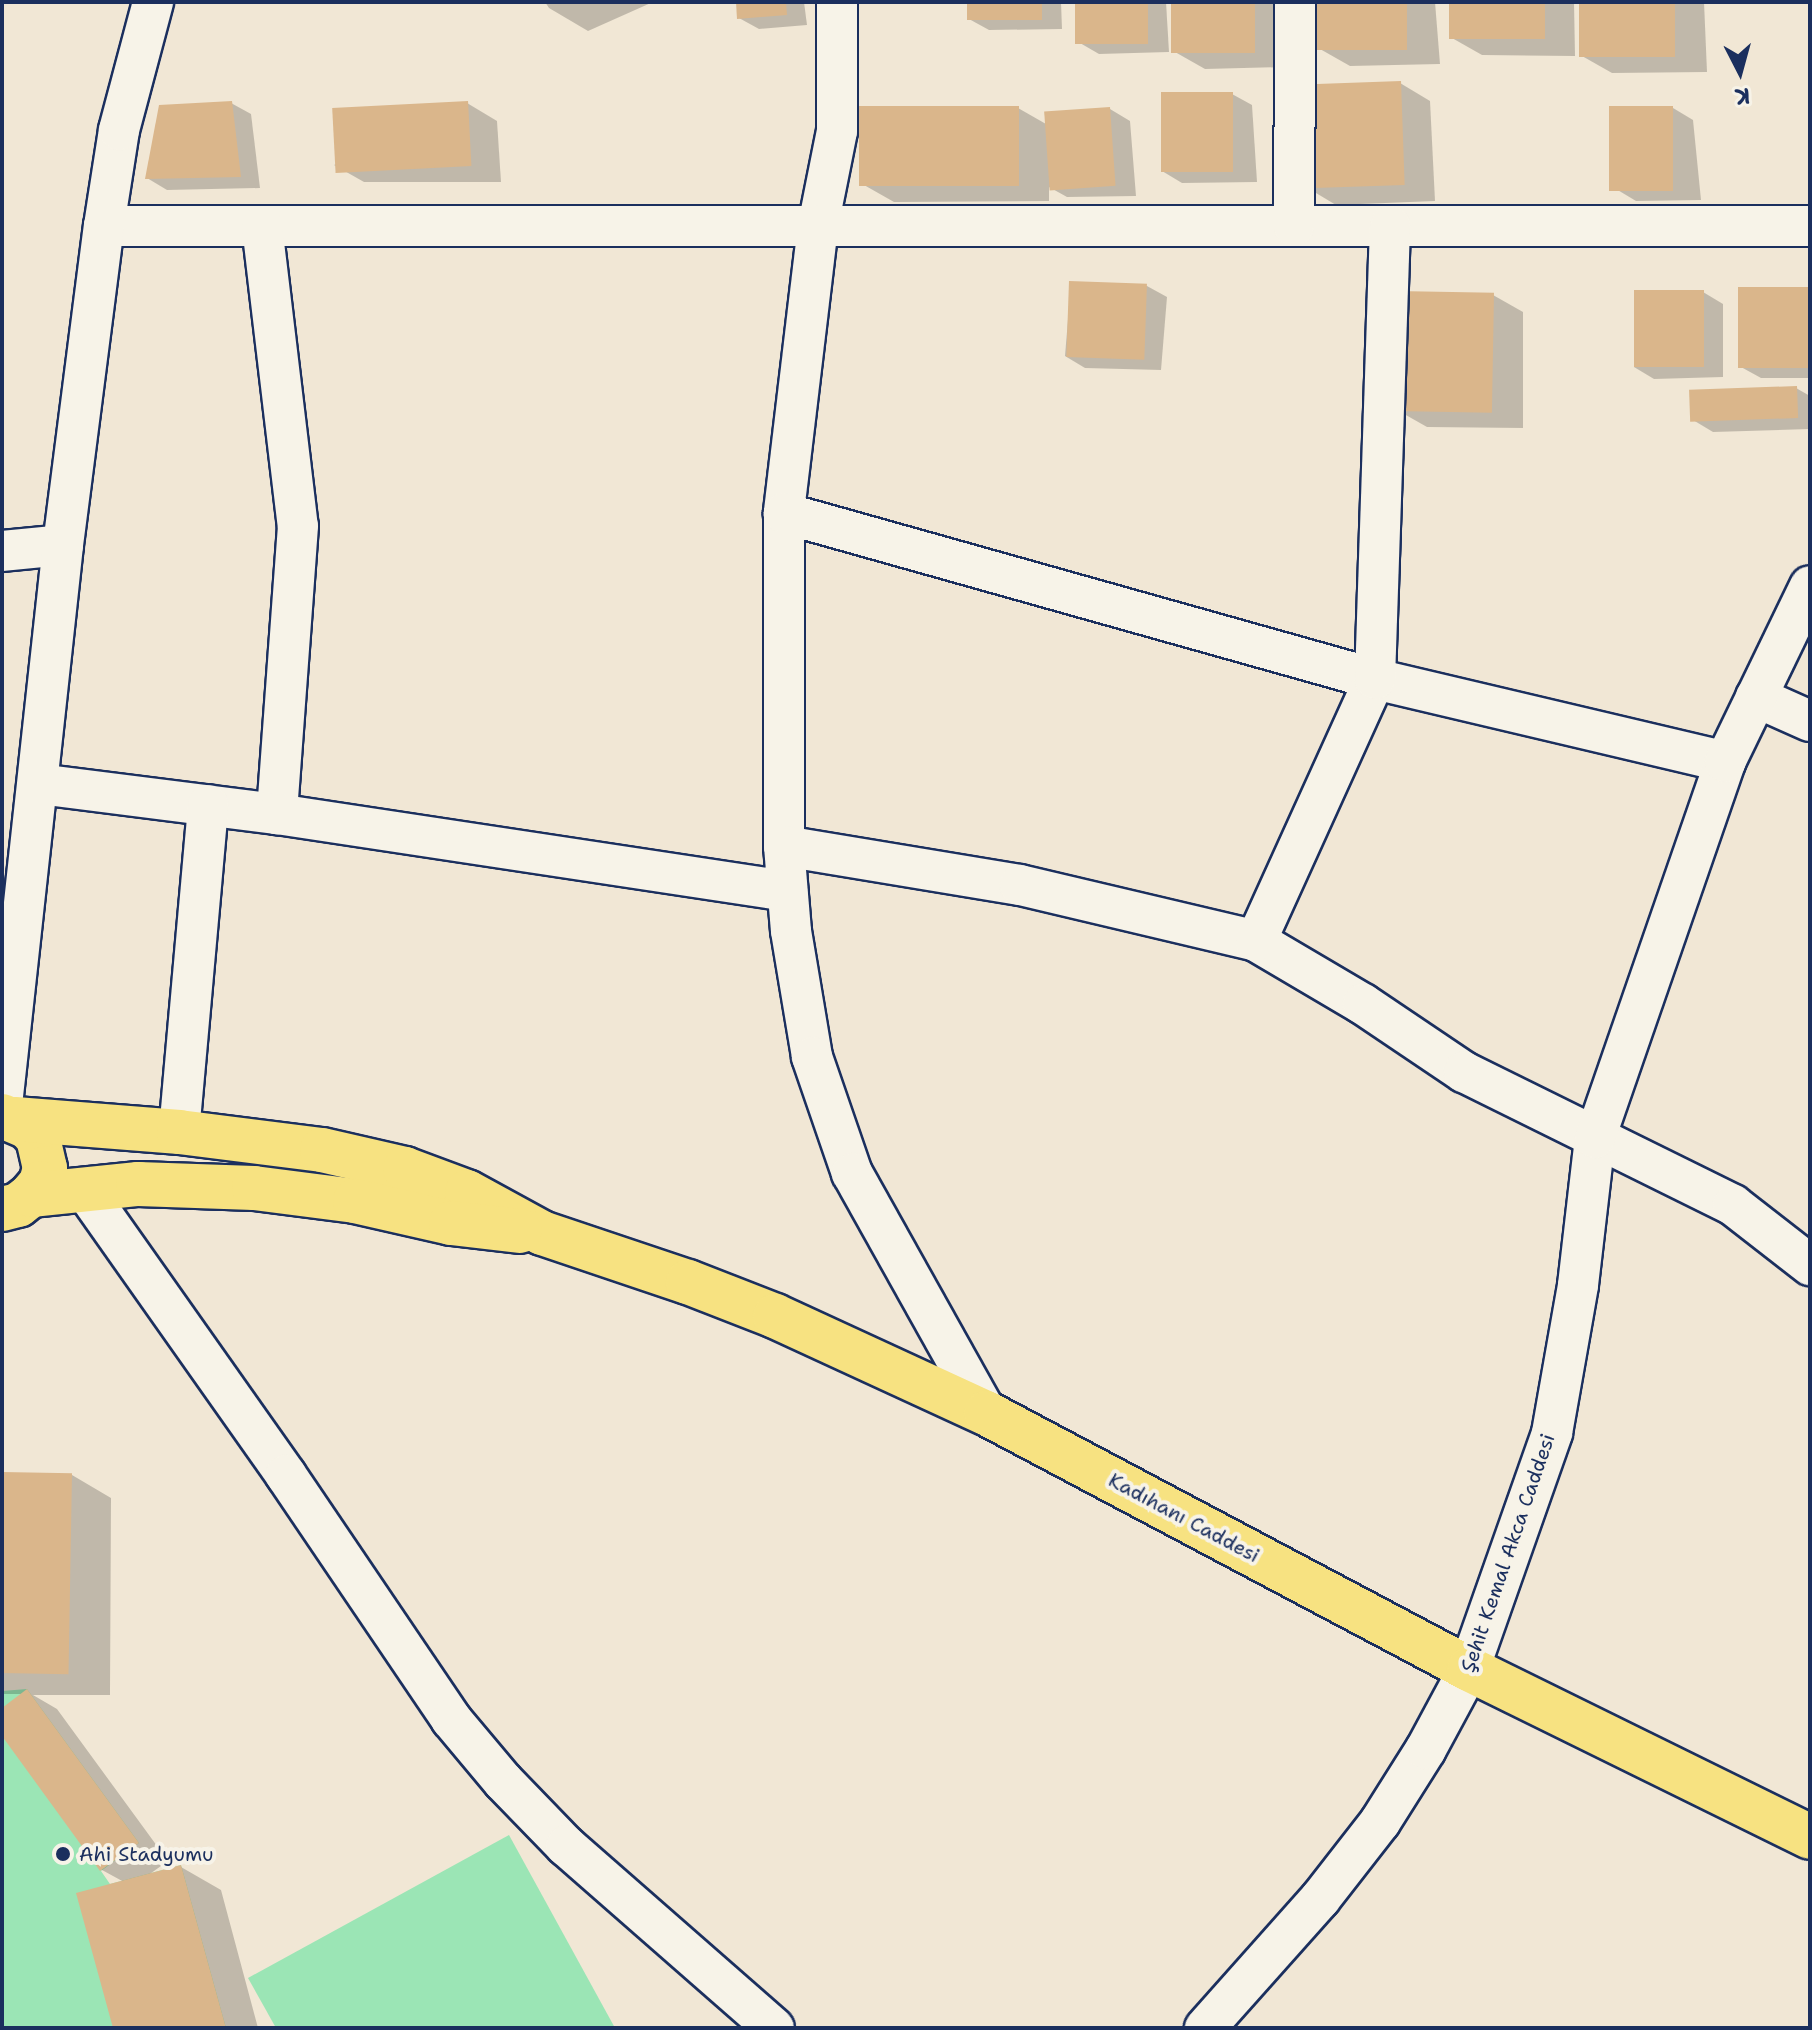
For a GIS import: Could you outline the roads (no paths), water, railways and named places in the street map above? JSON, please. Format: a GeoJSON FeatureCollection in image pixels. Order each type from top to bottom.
{"type":"FeatureCollection","features":[{"type":"Feature","properties":{"kind":"main road"},"geometry":{"type":"LineString","coordinates":[[6,1113],[322,1150],[405,1169],[467,1192],[542,1233]]}},
{"type":"Feature","properties":{"kind":"main road"},"geometry":{"type":"LineString","coordinates":[[6,1113],[38,1138],[44,1152],[41,1183],[16,1202]]}},
{"type":"Feature","properties":{"kind":"main road"},"geometry":{"type":"LineString","coordinates":[[16,1202],[138,1184],[254,1188],[355,1201],[451,1223],[542,1233]]}},
{"type":"Feature","properties":{"kind":"main road","name":"Kadıhanı Caddesi"},"geometry":{"type":"LineString","coordinates":[[542,1233],[688,1282],[775,1316],[986,1413],[1469,1669],[1810,1837]]}},
{"type":"Feature","properties":{"kind":"street"},"geometry":{"type":"LineString","coordinates":[[6,1113],[63,545],[104,226],[119,130],[153,2]]}},
{"type":"Feature","properties":{"kind":"street"},"geometry":{"type":"LineString","coordinates":[[837,2],[837,131],[818,226],[784,513],[784,846],[787,891],[812,1057],[852,1173],[986,1413]]}},
{"type":"Feature","properties":{"kind":"street"},"geometry":{"type":"LineString","coordinates":[[1294,226],[1295,2]]}},
{"type":"Feature","properties":{"kind":"street"},"geometry":{"type":"LineString","coordinates":[[104,226],[1810,226]]}},
{"type":"Feature","properties":{"kind":"street"},"geometry":{"type":"LineString","coordinates":[[262,226],[298,526],[277,814]]}},
{"type":"Feature","properties":{"kind":"street"},"geometry":{"type":"LineString","coordinates":[[1256,941],[1375,679],[1390,226]]}},
{"type":"Feature","properties":{"kind":"street"},"geometry":{"type":"LineString","coordinates":[[784,513],[1375,679],[1725,762]]}},
{"type":"Feature","properties":{"kind":"street"},"geometry":{"type":"LineString","coordinates":[[2,551],[63,545]]}},
{"type":"Feature","properties":{"kind":"street","name":"Şehit Kemal Akca Caddesi"},"geometry":{"type":"LineString","coordinates":[[1205,2028],[1320,1899],[1380,1822],[1469,1669],[1552,1433],[1578,1285],[1595,1138],[1725,762],[1810,586]]}},
{"type":"Feature","properties":{"kind":"street"},"geometry":{"type":"LineString","coordinates":[[1756,697],[1810,721]]}},
{"type":"Feature","properties":{"kind":"street"},"geometry":{"type":"LineString","coordinates":[[39,784],[277,814],[787,891]]}},
{"type":"Feature","properties":{"kind":"street"},"geometry":{"type":"LineString","coordinates":[[179,1132],[208,805]]}},
{"type":"Feature","properties":{"kind":"street"},"geometry":{"type":"LineString","coordinates":[[784,846],[1020,885],[1256,941],[1363,1004],[1464,1072],[1733,1205],[1810,1265]]}},
{"type":"Feature","properties":{"kind":"street"},"geometry":{"type":"LineString","coordinates":[[85,1190],[286,1475],[451,1719],[503,1781],[566,1846],[774,2028]]}},
{"type":"Feature","properties":{"kind":"place","name":"Ahi Stadyumu"},"geometry":{"type":"Point","coordinates":[63,1854]}}]}
